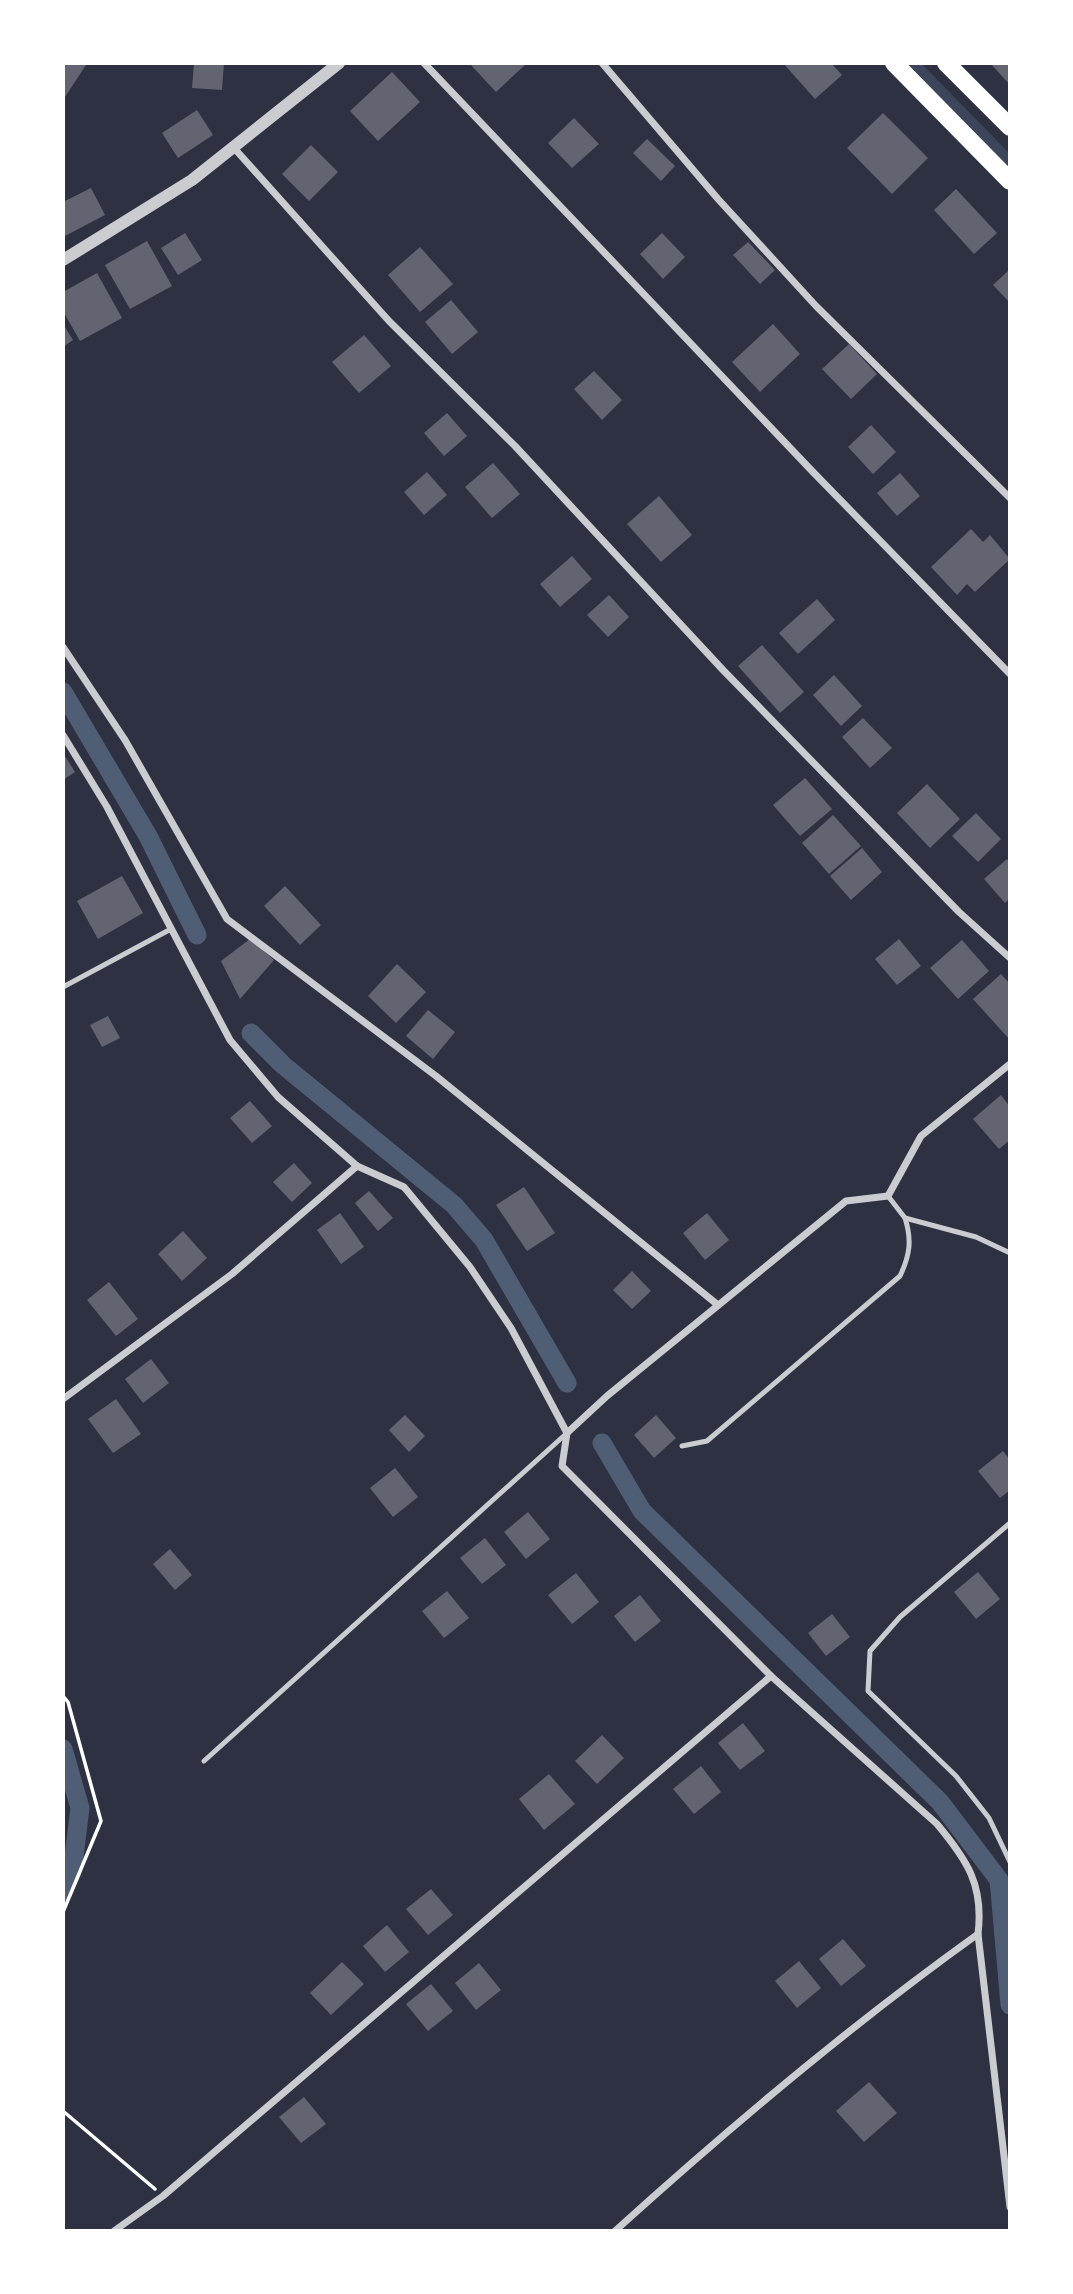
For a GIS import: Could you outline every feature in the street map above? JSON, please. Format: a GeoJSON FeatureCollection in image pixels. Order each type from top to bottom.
{"type":"FeatureCollection","features":[{"type":"Feature","properties":{"kind":"highway"},"geometry":{"type":"LineString","coordinates":[[894,63],[1010,181]]}},
{"type":"Feature","properties":{"kind":"highway"},"geometry":{"type":"LineString","coordinates":[[946,63],[1010,127]]}},
{"type":"Feature","properties":{"kind":"street"},"geometry":{"type":"LineString","coordinates":[[63,260],[192,180],[339,63]]}},
{"type":"Feature","properties":{"kind":"street"},"geometry":{"type":"LineString","coordinates":[[424,63],[803,462],[1010,674]]}},
{"type":"Feature","properties":{"kind":"street"},"geometry":{"type":"LineString","coordinates":[[602,63],[718,199],[816,306],[1010,498]]}},
{"type":"Feature","properties":{"kind":"street"},"geometry":{"type":"LineString","coordinates":[[234,148],[389,321],[515,446],[743,690],[941,894],[1010,958]]}},
{"type":"Feature","properties":{"kind":"street"},"geometry":{"type":"LineString","coordinates":[[63,646],[125,740],[228,919],[436,1076],[718,1305]]}},
{"type":"Feature","properties":{"kind":"street"},"geometry":{"type":"LineString","coordinates":[[63,734],[107,807],[230,1040],[278,1097],[357,1166],[404,1187],[470,1267],[511,1328],[567,1433],[562,1466],[771,1676],[937,1824],[957,1848],[975,1879],[981,1909],[978,1934],[1010,2207]]}},
{"type":"Feature","properties":{"kind":"street"},"geometry":{"type":"LineString","coordinates":[[567,1433],[607,1396],[846,1201],[888,1196],[921,1136],[1010,1063]]}},
{"type":"Feature","properties":{"kind":"street"},"geometry":{"type":"LineString","coordinates":[[63,1399],[232,1274],[357,1166]]}},
{"type":"Feature","properties":{"kind":"street"},"geometry":{"type":"LineString","coordinates":[[114,2231],[163,2196],[771,1676]]}},
{"type":"Feature","properties":{"kind":"street"},"geometry":{"type":"LineString","coordinates":[[615,2231],[752,2111],[913,1980],[978,1934]]}},
{"type":"Feature","properties":{"kind":"lane"},"geometry":{"type":"LineString","coordinates":[[63,987],[172,929]]}},
{"type":"Feature","properties":{"kind":"lane"},"geometry":{"type":"LineString","coordinates":[[682,1446],[707,1441],[900,1276],[909,1257],[910,1234],[905,1217],[888,1196]]}},
{"type":"Feature","properties":{"kind":"lane"},"geometry":{"type":"LineString","coordinates":[[905,1217],[976,1237],[1010,1253]]}},
{"type":"Feature","properties":{"kind":"lane"},"geometry":{"type":"LineString","coordinates":[[204,1761],[567,1433]]}},
{"type":"Feature","properties":{"kind":"lane"},"geometry":{"type":"LineString","coordinates":[[1010,1523],[900,1616],[870,1651],[868,1691],[956,1776],[989,1818],[1010,1862]]}},
{"type":"Feature","properties":{"kind":"path"},"geometry":{"type":"LineString","coordinates":[[63,1696],[68,1702],[101,1821],[63,1912]]}},
{"type":"Feature","properties":{"kind":"path"},"geometry":{"type":"LineString","coordinates":[[63,2111],[163,2196]]}},
{"type":"Feature","properties":{"kind":"shaded area"},"geometry":{"type":"Polygon","coordinates":[[[907,63],[921,63],[1010,154],[1010,169],[907,63]]]}},
{"type":"Feature","properties":{"kind":"building"},"geometry":{"type":"Polygon","coordinates":[[[63,63],[86,65],[63,100],[63,63]]]}},
{"type":"Feature","properties":{"kind":"building"},"geometry":{"type":"Polygon","coordinates":[[[194,63],[224,63],[222,90],[192,88],[194,63]]]}},
{"type":"Feature","properties":{"kind":"building"},"geometry":{"type":"Polygon","coordinates":[[[469,63],[527,63],[496,92],[469,63]]]}},
{"type":"Feature","properties":{"kind":"building"},"geometry":{"type":"Polygon","coordinates":[[[783,63],[831,63],[842,75],[815,99],[783,63]]]}},
{"type":"Feature","properties":{"kind":"building"},"geometry":{"type":"Polygon","coordinates":[[[990,63],[1010,63],[1010,85],[990,63]]]}},
{"type":"Feature","properties":{"kind":"building"},"geometry":{"type":"Polygon","coordinates":[[[392,72],[420,102],[378,141],[350,111],[392,72]]]}},
{"type":"Feature","properties":{"kind":"building"},"geometry":{"type":"Polygon","coordinates":[[[197,110],[213,135],[178,158],[162,133],[197,110]]]}},
{"type":"Feature","properties":{"kind":"building"},"geometry":{"type":"Polygon","coordinates":[[[883,113],[928,158],[892,194],[847,148],[883,113]]]}},
{"type":"Feature","properties":{"kind":"building"},"geometry":{"type":"Polygon","coordinates":[[[574,118],[599,144],[572,168],[548,143],[574,118]]]}},
{"type":"Feature","properties":{"kind":"building"},"geometry":{"type":"Polygon","coordinates":[[[647,139],[675,166],[661,181],[633,153],[647,139]]]}},
{"type":"Feature","properties":{"kind":"building"},"geometry":{"type":"Polygon","coordinates":[[[311,145],[338,172],[309,201],[282,174],[311,145]]]}},
{"type":"Feature","properties":{"kind":"building"},"geometry":{"type":"Polygon","coordinates":[[[91,188],[105,215],[63,237],[63,202],[91,188]]]}},
{"type":"Feature","properties":{"kind":"building"},"geometry":{"type":"Polygon","coordinates":[[[956,189],[997,233],[974,254],[934,210],[956,189]]]}},
{"type":"Feature","properties":{"kind":"building"},"geometry":{"type":"Polygon","coordinates":[[[185,233],[202,260],[178,275],[161,248],[185,233]]]}},
{"type":"Feature","properties":{"kind":"building"},"geometry":{"type":"Polygon","coordinates":[[[662,233],[685,257],[663,279],[640,254],[662,233]]]}},
{"type":"Feature","properties":{"kind":"building"},"geometry":{"type":"Polygon","coordinates":[[[147,241],[172,286],[130,309],[105,265],[147,241]]]}},
{"type":"Feature","properties":{"kind":"building"},"geometry":{"type":"Polygon","coordinates":[[[748,242],[775,270],[760,284],[733,255],[748,242]]]}},
{"type":"Feature","properties":{"kind":"building"},"geometry":{"type":"Polygon","coordinates":[[[420,247],[453,284],[420,312],[388,275],[420,247]]]}},
{"type":"Feature","properties":{"kind":"building"},"geometry":{"type":"Polygon","coordinates":[[[1010,269],[1010,303],[993,285],[1010,269]]]}},
{"type":"Feature","properties":{"kind":"building"},"geometry":{"type":"Polygon","coordinates":[[[97,273],[122,318],[80,341],[63,311],[63,292],[97,273]]]}},
{"type":"Feature","properties":{"kind":"building"},"geometry":{"type":"Polygon","coordinates":[[[451,300],[478,332],[452,354],[425,322],[451,300]]]}},
{"type":"Feature","properties":{"kind":"building"},"geometry":{"type":"Polygon","coordinates":[[[63,324],[73,340],[63,347],[63,324]]]}},
{"type":"Feature","properties":{"kind":"building"},"geometry":{"type":"Polygon","coordinates":[[[773,324],[800,354],[760,392],[732,362],[773,324]]]}},
{"type":"Feature","properties":{"kind":"building"},"geometry":{"type":"Polygon","coordinates":[[[364,335],[391,366],[359,393],[332,362],[364,335]]]}},
{"type":"Feature","properties":{"kind":"building"},"geometry":{"type":"Polygon","coordinates":[[[849,344],[877,374],[851,399],[822,369],[849,344]]]}},
{"type":"Feature","properties":{"kind":"building"},"geometry":{"type":"Polygon","coordinates":[[[594,371],[622,400],[602,420],[574,389],[594,371]]]}},
{"type":"Feature","properties":{"kind":"building"},"geometry":{"type":"Polygon","coordinates":[[[447,413],[467,436],[444,456],[424,433],[447,413]]]}},
{"type":"Feature","properties":{"kind":"building"},"geometry":{"type":"Polygon","coordinates":[[[871,425],[896,452],[873,474],[848,447],[871,425]]]}},
{"type":"Feature","properties":{"kind":"building"},"geometry":{"type":"Polygon","coordinates":[[[493,463],[520,494],[492,518],[465,487],[493,463]]]}},
{"type":"Feature","properties":{"kind":"building"},"geometry":{"type":"Polygon","coordinates":[[[427,472],[447,495],[424,515],[404,492],[427,472]]]}},
{"type":"Feature","properties":{"kind":"building"},"geometry":{"type":"Polygon","coordinates":[[[900,473],[920,496],[897,516],[877,493],[900,473]]]}},
{"type":"Feature","properties":{"kind":"building"},"geometry":{"type":"Polygon","coordinates":[[[659,496],[692,535],[661,562],[627,524],[659,496]]]}},
{"type":"Feature","properties":{"kind":"building"},"geometry":{"type":"Polygon","coordinates":[[[971,529],[983,542],[990,535],[1010,559],[975,592],[967,584],[957,595],[931,567],[971,529]]]}},
{"type":"Feature","properties":{"kind":"building"},"geometry":{"type":"Polygon","coordinates":[[[572,556],[592,579],[560,607],[540,584],[572,556]]]}},
{"type":"Feature","properties":{"kind":"building"},"geometry":{"type":"Polygon","coordinates":[[[609,595],[629,617],[608,637],[587,615],[609,595]]]}},
{"type":"Feature","properties":{"kind":"building"},"geometry":{"type":"Polygon","coordinates":[[[817,599],[835,620],[798,654],[779,633],[817,599]]]}},
{"type":"Feature","properties":{"kind":"building"},"geometry":{"type":"Polygon","coordinates":[[[762,645],[804,692],[780,713],[738,666],[762,645]]]}},
{"type":"Feature","properties":{"kind":"building"},"geometry":{"type":"Polygon","coordinates":[[[834,675],[862,706],[841,726],[813,695],[834,675]]]}},
{"type":"Feature","properties":{"kind":"building"},"geometry":{"type":"Polygon","coordinates":[[[863,718],[892,748],[870,768],[842,737],[863,718]]]}},
{"type":"Feature","properties":{"kind":"building"},"geometry":{"type":"Polygon","coordinates":[[[63,753],[75,772],[63,780],[63,753]]]}},
{"type":"Feature","properties":{"kind":"building"},"geometry":{"type":"Polygon","coordinates":[[[805,778],[832,809],[800,836],[773,805],[805,778]]]}},
{"type":"Feature","properties":{"kind":"building"},"geometry":{"type":"Polygon","coordinates":[[[927,784],[960,819],[930,848],[897,813],[927,784]]]}},
{"type":"Feature","properties":{"kind":"building"},"geometry":{"type":"Polygon","coordinates":[[[976,813],[1001,839],[978,862],[952,836],[976,813]]]}},
{"type":"Feature","properties":{"kind":"building"},"geometry":{"type":"Polygon","coordinates":[[[833,815],[861,846],[829,874],[802,843],[833,815]]]}},
{"type":"Feature","properties":{"kind":"building"},"geometry":{"type":"Polygon","coordinates":[[[862,848],[882,872],[851,900],[830,876],[862,848]]]}},
{"type":"Feature","properties":{"kind":"building"},"geometry":{"type":"Polygon","coordinates":[[[1007,859],[1010,863],[1010,898],[1005,903],[984,879],[1007,859]]]}},
{"type":"Feature","properties":{"kind":"building"},"geometry":{"type":"Polygon","coordinates":[[[122,876],[143,913],[98,939],[77,901],[122,876]]]}},
{"type":"Feature","properties":{"kind":"building"},"geometry":{"type":"Polygon","coordinates":[[[285,886],[321,925],[300,945],[264,906],[285,886]]]}},
{"type":"Feature","properties":{"kind":"building"},"geometry":{"type":"Polygon","coordinates":[[[250,939],[274,960],[240,999],[221,961],[250,939]]]}},
{"type":"Feature","properties":{"kind":"building"},"geometry":{"type":"Polygon","coordinates":[[[899,939],[921,966],[897,985],[875,959],[899,939]]]}},
{"type":"Feature","properties":{"kind":"building"},"geometry":{"type":"Polygon","coordinates":[[[962,940],[989,971],[958,999],[930,968],[962,940]]]}},
{"type":"Feature","properties":{"kind":"building"},"geometry":{"type":"Polygon","coordinates":[[[397,964],[426,992],[396,1023],[368,996],[397,964]]]}},
{"type":"Feature","properties":{"kind":"building"},"geometry":{"type":"Polygon","coordinates":[[[1001,974],[1010,984],[1010,1040],[973,999],[1001,974]]]}},
{"type":"Feature","properties":{"kind":"building"},"geometry":{"type":"Polygon","coordinates":[[[428,1010],[455,1032],[433,1059],[406,1036],[428,1010]]]}},
{"type":"Feature","properties":{"kind":"building"},"geometry":{"type":"Polygon","coordinates":[[[108,1016],[120,1038],[102,1047],[90,1025],[108,1016]]]}},
{"type":"Feature","properties":{"kind":"building"},"geometry":{"type":"Polygon","coordinates":[[[1001,1095],[1010,1107],[1010,1140],[999,1149],[973,1119],[1001,1095]]]}},
{"type":"Feature","properties":{"kind":"building"},"geometry":{"type":"Polygon","coordinates":[[[250,1101],[272,1126],[252,1143],[230,1118],[250,1101]]]}},
{"type":"Feature","properties":{"kind":"building"},"geometry":{"type":"Polygon","coordinates":[[[294,1163],[312,1183],[292,1202],[273,1182],[294,1163]]]}},
{"type":"Feature","properties":{"kind":"building"},"geometry":{"type":"Polygon","coordinates":[[[524,1187],[555,1233],[527,1251],[496,1205],[524,1187]]]}},
{"type":"Feature","properties":{"kind":"building"},"geometry":{"type":"Polygon","coordinates":[[[369,1191],[393,1218],[378,1231],[355,1203],[369,1191]]]}},
{"type":"Feature","properties":{"kind":"building"},"geometry":{"type":"Polygon","coordinates":[[[340,1213],[364,1247],[341,1264],[317,1230],[340,1213]]]}},
{"type":"Feature","properties":{"kind":"building"},"geometry":{"type":"Polygon","coordinates":[[[707,1213],[729,1240],[705,1260],[683,1233],[707,1213]]]}},
{"type":"Feature","properties":{"kind":"building"},"geometry":{"type":"Polygon","coordinates":[[[183,1231],[207,1258],[182,1281],[158,1254],[183,1231]]]}},
{"type":"Feature","properties":{"kind":"building"},"geometry":{"type":"Polygon","coordinates":[[[632,1271],[651,1291],[632,1309],[613,1290],[632,1271]]]}},
{"type":"Feature","properties":{"kind":"building"},"geometry":{"type":"Polygon","coordinates":[[[109,1282],[138,1319],[116,1336],[87,1300],[109,1282]]]}},
{"type":"Feature","properties":{"kind":"building"},"geometry":{"type":"Polygon","coordinates":[[[151,1359],[169,1383],[143,1403],[125,1379],[151,1359]]]}},
{"type":"Feature","properties":{"kind":"building"},"geometry":{"type":"Polygon","coordinates":[[[116,1399],[141,1434],[113,1453],[88,1419],[116,1399]]]}},
{"type":"Feature","properties":{"kind":"building"},"geometry":{"type":"Polygon","coordinates":[[[405,1415],[425,1436],[409,1452],[389,1430],[405,1415]]]}},
{"type":"Feature","properties":{"kind":"building"},"geometry":{"type":"Polygon","coordinates":[[[656,1415],[676,1438],[654,1458],[634,1435],[656,1415]]]}},
{"type":"Feature","properties":{"kind":"building"},"geometry":{"type":"Polygon","coordinates":[[[1003,1451],[1010,1460],[1010,1490],[1000,1498],[978,1471],[1003,1451]]]}},
{"type":"Feature","properties":{"kind":"building"},"geometry":{"type":"Polygon","coordinates":[[[395,1468],[418,1497],[393,1517],[370,1488],[395,1468]]]}},
{"type":"Feature","properties":{"kind":"building"},"geometry":{"type":"Polygon","coordinates":[[[528,1512],[550,1539],[526,1559],[504,1532],[528,1512]]]}},
{"type":"Feature","properties":{"kind":"building"},"geometry":{"type":"Polygon","coordinates":[[[485,1538],[506,1565],[482,1584],[460,1558],[485,1538]]]}},
{"type":"Feature","properties":{"kind":"building"},"geometry":{"type":"Polygon","coordinates":[[[170,1549],[192,1575],[175,1590],[153,1564],[170,1549]]]}},
{"type":"Feature","properties":{"kind":"building"},"geometry":{"type":"Polygon","coordinates":[[[978,1572],[1000,1599],[976,1619],[954,1592],[978,1572]]]}},
{"type":"Feature","properties":{"kind":"building"},"geometry":{"type":"Polygon","coordinates":[[[576,1573],[599,1602],[572,1624],[548,1595],[576,1573]]]}},
{"type":"Feature","properties":{"kind":"building"},"geometry":{"type":"Polygon","coordinates":[[[447,1591],[469,1618],[444,1638],[422,1611],[447,1591]]]}},
{"type":"Feature","properties":{"kind":"building"},"geometry":{"type":"Polygon","coordinates":[[[640,1595],[661,1621],[635,1642],[614,1616],[640,1595]]]}},
{"type":"Feature","properties":{"kind":"building"},"geometry":{"type":"Polygon","coordinates":[[[832,1614],[850,1637],[826,1656],[808,1633],[832,1614]]]}},
{"type":"Feature","properties":{"kind":"building"},"geometry":{"type":"Polygon","coordinates":[[[743,1723],[765,1751],[740,1770],[718,1743],[743,1723]]]}},
{"type":"Feature","properties":{"kind":"building"},"geometry":{"type":"Polygon","coordinates":[[[602,1735],[624,1758],[597,1784],[575,1761],[602,1735]]]}},
{"type":"Feature","properties":{"kind":"building"},"geometry":{"type":"Polygon","coordinates":[[[701,1766],[721,1792],[694,1814],[673,1789],[701,1766]]]}},
{"type":"Feature","properties":{"kind":"building"},"geometry":{"type":"Polygon","coordinates":[[[549,1774],[575,1804],[544,1830],[519,1799],[549,1774]]]}},
{"type":"Feature","properties":{"kind":"building"},"geometry":{"type":"Polygon","coordinates":[[[431,1889],[453,1915],[428,1935],[406,1909],[431,1889]]]}},
{"type":"Feature","properties":{"kind":"building"},"geometry":{"type":"Polygon","coordinates":[[[387,1925],[409,1952],[385,1972],[363,1946],[387,1925]]]}},
{"type":"Feature","properties":{"kind":"building"},"geometry":{"type":"Polygon","coordinates":[[[843,1939],[866,1966],[841,1986],[819,1959],[843,1939]]]}},
{"type":"Feature","properties":{"kind":"building"},"geometry":{"type":"Polygon","coordinates":[[[799,1961],[821,1988],[797,2008],[775,1981],[799,1961]]]}},
{"type":"Feature","properties":{"kind":"building"},"geometry":{"type":"Polygon","coordinates":[[[342,1962],[364,1984],[331,2015],[310,1993],[342,1962]]]}},
{"type":"Feature","properties":{"kind":"building"},"geometry":{"type":"Polygon","coordinates":[[[479,1963],[501,1990],[476,2010],[455,1983],[479,1963]]]}},
{"type":"Feature","properties":{"kind":"building"},"geometry":{"type":"Polygon","coordinates":[[[431,1984],[453,2011],[428,2031],[406,2004],[431,1984]]]}},
{"type":"Feature","properties":{"kind":"building"},"geometry":{"type":"Polygon","coordinates":[[[869,2082],[897,2113],[864,2142],[836,2111],[869,2082]]]}},
{"type":"Feature","properties":{"kind":"building"},"geometry":{"type":"Polygon","coordinates":[[[304,2097],[326,2124],[301,2143],[279,2117],[304,2097]]]}},
{"type":"Feature","properties":{"kind":"waterway"},"geometry":{"type":"LineString","coordinates":[[63,692],[148,836],[197,935]]}},
{"type":"Feature","properties":{"kind":"waterway"},"geometry":{"type":"LineString","coordinates":[[251,1033],[283,1065],[454,1205],[484,1240],[567,1383]]}},
{"type":"Feature","properties":{"kind":"waterway"},"geometry":{"type":"LineString","coordinates":[[602,1443],[642,1511],[940,1802],[999,1880],[1010,2005]]}},
{"type":"Feature","properties":{"kind":"waterway"},"geometry":{"type":"LineString","coordinates":[[63,1749],[80,1808],[72,1872],[63,1892]]}}]}
